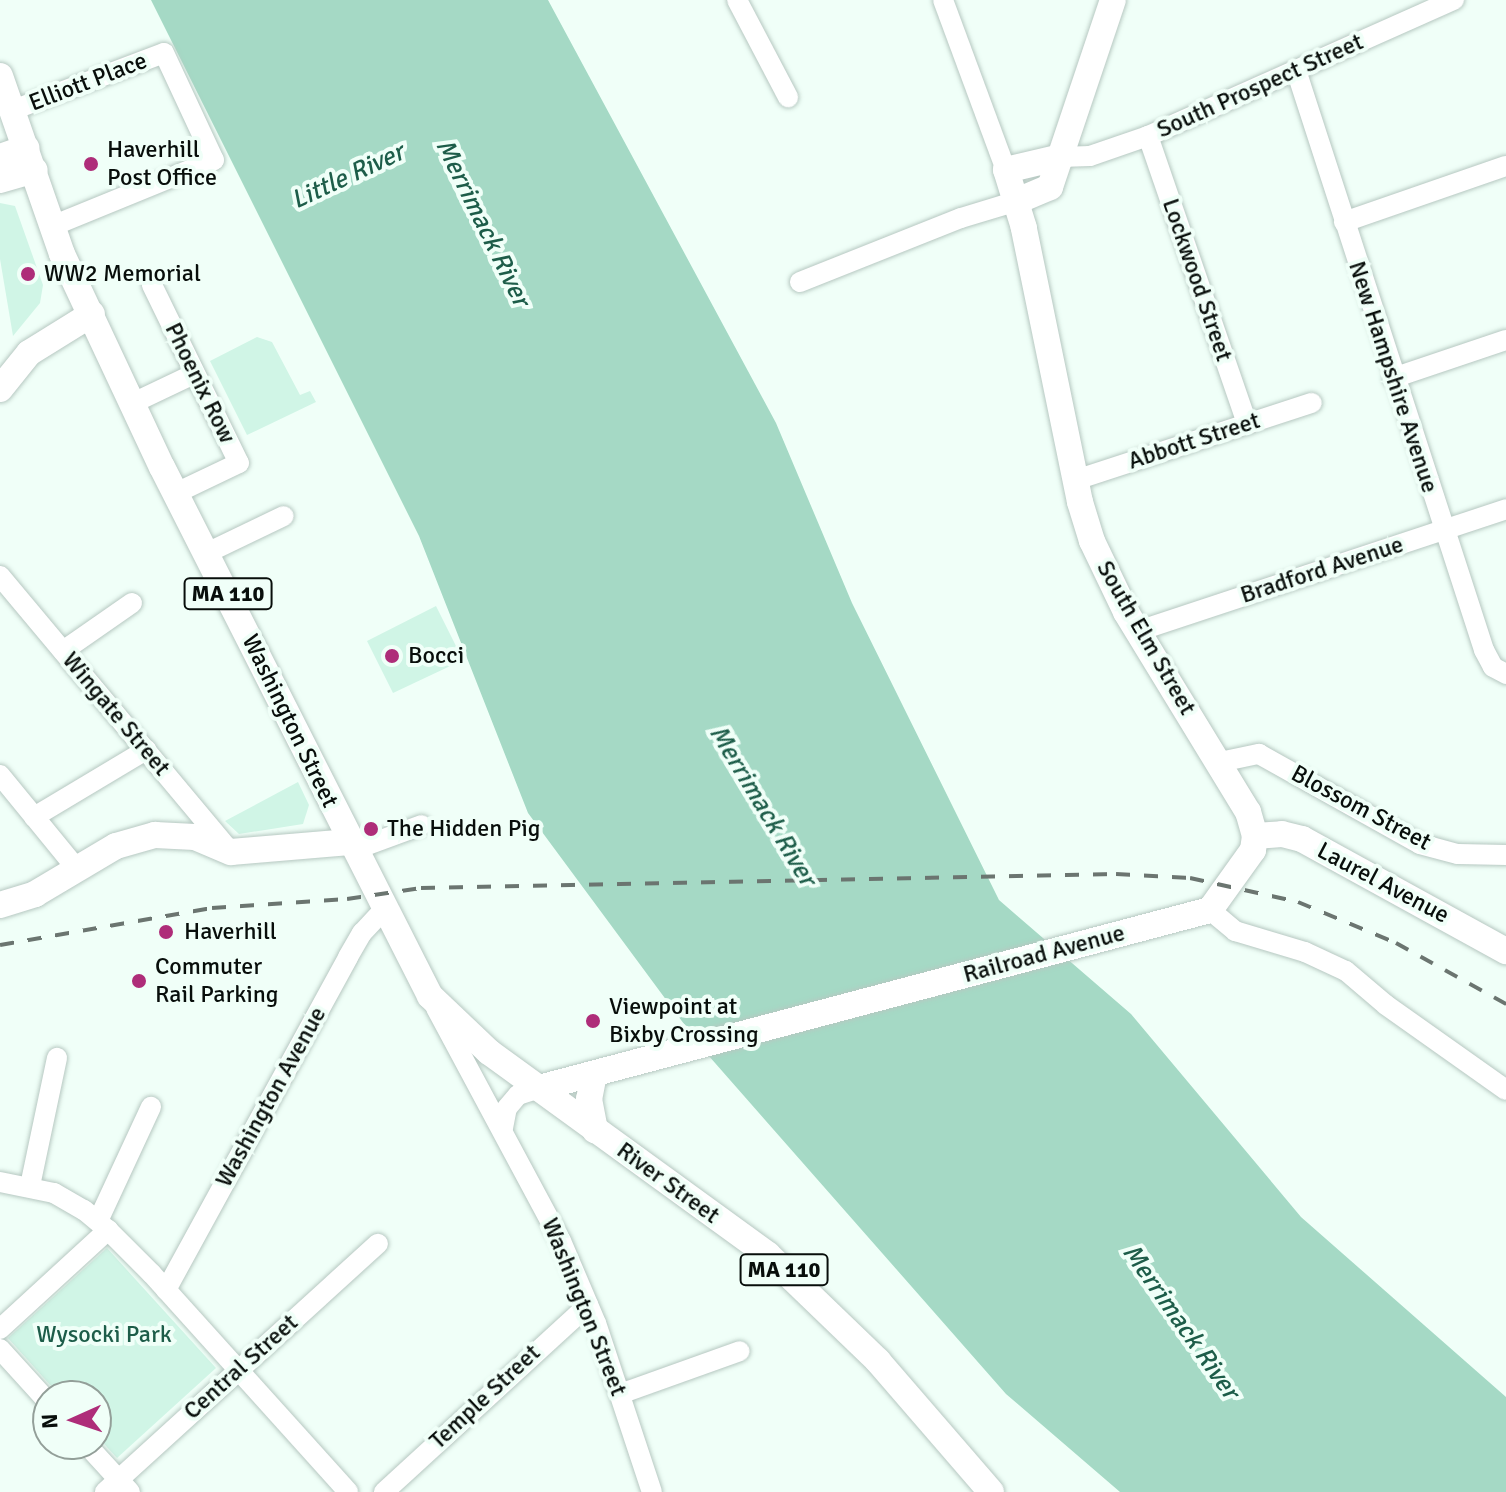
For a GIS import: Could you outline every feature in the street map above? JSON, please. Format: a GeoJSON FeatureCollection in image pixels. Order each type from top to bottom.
{"type":"FeatureCollection","features":[{"type":"Feature","properties":{"kind":"main road"},"geometry":{"type":"LineString","coordinates":[[1017,201],[1050,187],[1113,0]]}},
{"type":"Feature","properties":{"kind":"main road"},"geometry":{"type":"LineString","coordinates":[[0,76],[31,159]]}},
{"type":"Feature","properties":{"kind":"main road"},"geometry":{"type":"LineString","coordinates":[[0,157],[31,159]]}},
{"type":"Feature","properties":{"kind":"main road"},"geometry":{"type":"LineString","coordinates":[[1006,170],[1061,157]]}},
{"type":"Feature","properties":{"kind":"main road"},"geometry":{"type":"LineString","coordinates":[[0,180],[31,159]]}},
{"type":"Feature","properties":{"kind":"main road","name":"MA 110"},"geometry":{"type":"LineString","coordinates":[[31,159],[52,226],[92,314]]}},
{"type":"Feature","properties":{"kind":"main road","name":"South Elm Street"},"geometry":{"type":"LineString","coordinates":[[1006,170],[1017,201],[1076,480],[1092,541],[1138,631],[1248,812],[1255,836]]}},
{"type":"Feature","properties":{"kind":"main road"},"geometry":{"type":"LineString","coordinates":[[0,389],[29,353],[92,314]]}},
{"type":"Feature","properties":{"kind":"main road","name":"Washington Street"},"geometry":{"type":"LineString","coordinates":[[92,314],[176,493],[430,996],[466,1033],[539,1088]]}},
{"type":"Feature","properties":{"kind":"main road","name":"Laurel Avenue"},"geometry":{"type":"LineString","coordinates":[[1255,836],[1282,834],[1302,839],[1506,951]]}},
{"type":"Feature","properties":{"kind":"main road"},"geometry":{"type":"LineString","coordinates":[[0,905],[35,894],[116,846],[155,835],[195,837],[231,852],[352,846]]}},
{"type":"Feature","properties":{"kind":"main road"},"geometry":{"type":"LineString","coordinates":[[1202,912],[1253,850],[1255,836]]}},
{"type":"Feature","properties":{"kind":"main road","name":"Railroad Avenue"},"geometry":{"type":"LineString","coordinates":[[539,1088],[1202,912]]}},
{"type":"Feature","properties":{"kind":"main road"},"geometry":{"type":"LineString","coordinates":[[595,1130],[589,1101],[596,1074]]}},
{"type":"Feature","properties":{"kind":"main road","name":"River Street"},"geometry":{"type":"LineString","coordinates":[[539,1088],[768,1255],[878,1361],[991,1492]]}},
{"type":"Feature","properties":{"kind":"street"},"geometry":{"type":"LineString","coordinates":[[737,0],[788,97]]}},
{"type":"Feature","properties":{"kind":"street"},"geometry":{"type":"LineString","coordinates":[[943,0],[1006,170]]}},
{"type":"Feature","properties":{"kind":"street","name":"South Prospect Street"},"geometry":{"type":"LineString","coordinates":[[1061,157],[1090,156],[1148,136],[1454,0]]}},
{"type":"Feature","properties":{"kind":"street","name":"Elliott Place"},"geometry":{"type":"LineString","coordinates":[[13,110],[164,53],[214,160],[52,226]]}},
{"type":"Feature","properties":{"kind":"street","name":"New Hampshire Avenue"},"geometry":{"type":"LineString","coordinates":[[1296,70],[1393,378],[1484,650],[1493,667],[1506,674]]}},
{"type":"Feature","properties":{"kind":"street","name":"Lockwood Street"},"geometry":{"type":"LineString","coordinates":[[1148,136],[1247,424]]}},
{"type":"Feature","properties":{"kind":"street"},"geometry":{"type":"LineString","coordinates":[[1344,222],[1506,166]]}},
{"type":"Feature","properties":{"kind":"street"},"geometry":{"type":"LineString","coordinates":[[800,282],[961,218],[1017,201]]}},
{"type":"Feature","properties":{"kind":"street","name":"Phoenix Row"},"geometry":{"type":"LineString","coordinates":[[152,285],[239,463],[176,493]]}},
{"type":"Feature","properties":{"kind":"street"},"geometry":{"type":"LineString","coordinates":[[1393,378],[1506,340]]}},
{"type":"Feature","properties":{"kind":"street"},"geometry":{"type":"LineString","coordinates":[[133,403],[194,374]]}},
{"type":"Feature","properties":{"kind":"street","name":"Abbott Street"},"geometry":{"type":"LineString","coordinates":[[1076,480],[1312,403]]}},
{"type":"Feature","properties":{"kind":"street","name":"Bradford Avenue"},"geometry":{"type":"LineString","coordinates":[[1138,631],[1506,509]]}},
{"type":"Feature","properties":{"kind":"street"},"geometry":{"type":"LineString","coordinates":[[207,553],[284,516]]}},
{"type":"Feature","properties":{"kind":"street","name":"Wingate Street"},"geometry":{"type":"LineString","coordinates":[[0,576],[231,852]]}},
{"type":"Feature","properties":{"kind":"street"},"geometry":{"type":"LineString","coordinates":[[63,651],[132,603]]}},
{"type":"Feature","properties":{"kind":"street"},"geometry":{"type":"LineString","coordinates":[[34,817],[146,750]]}},
{"type":"Feature","properties":{"kind":"street","name":"Blossom Street"},"geometry":{"type":"LineString","coordinates":[[1220,762],[1259,754],[1428,847],[1458,854],[1506,855]]}},
{"type":"Feature","properties":{"kind":"street"},"geometry":{"type":"LineString","coordinates":[[0,775],[77,869]]}},
{"type":"Feature","properties":{"kind":"street"},"geometry":{"type":"LineString","coordinates":[[352,846],[422,825]]}},
{"type":"Feature","properties":{"kind":"street","name":"Washington Avenue"},"geometry":{"type":"LineString","coordinates":[[166,1290],[348,957],[362,933],[384,909]]}},
{"type":"Feature","properties":{"kind":"street"},"geometry":{"type":"LineString","coordinates":[[1202,912],[1235,931],[1305,952],[1346,971],[1386,1005],[1506,1090]]}},
{"type":"Feature","properties":{"kind":"street","name":"Washington Street"},"geometry":{"type":"LineString","coordinates":[[430,996],[542,1201],[588,1305],[620,1394],[646,1489]]}},
{"type":"Feature","properties":{"kind":"street"},"geometry":{"type":"LineString","coordinates":[[30,1186],[57,1058]]}},
{"type":"Feature","properties":{"kind":"street"},"geometry":{"type":"LineString","coordinates":[[503,1128],[507,1108],[516,1097],[539,1088]]}},
{"type":"Feature","properties":{"kind":"street"},"geometry":{"type":"LineString","coordinates":[[0,1329],[103,1225],[151,1107]]}},
{"type":"Feature","properties":{"kind":"street"},"geometry":{"type":"LineString","coordinates":[[0,1182],[54,1193],[103,1225],[166,1290],[348,1492]]}},
{"type":"Feature","properties":{"kind":"street","name":"Central Street"},"geometry":{"type":"LineString","coordinates":[[118,1488],[237,1369],[378,1244]]}},
{"type":"Feature","properties":{"kind":"street","name":"Temple Street"},"geometry":{"type":"LineString","coordinates":[[384,1492],[588,1305]]}},
{"type":"Feature","properties":{"kind":"street"},"geometry":{"type":"LineString","coordinates":[[0,1349],[32,1384]]}},
{"type":"Feature","properties":{"kind":"street"},"geometry":{"type":"LineString","coordinates":[[620,1394],[740,1351]]}},
{"type":"Feature","properties":{"kind":"street"},"geometry":{"type":"LineString","coordinates":[[98,1460],[118,1488]]}},
{"type":"Feature","properties":{"kind":"green space"},"geometry":{"type":"Polygon","coordinates":[[[0,203],[15,206],[43,285],[40,303],[13,336],[0,259],[0,203]]]}},
{"type":"Feature","properties":{"kind":"green space"},"geometry":{"type":"Polygon","coordinates":[[[257,337],[272,342],[300,395],[310,391],[316,402],[247,435],[210,361],[257,337]]]}},
{"type":"Feature","properties":{"kind":"green space"},"geometry":{"type":"Polygon","coordinates":[[[436,606],[463,660],[393,693],[367,641],[436,606]]]}},
{"type":"Feature","properties":{"kind":"green space"},"geometry":{"type":"Polygon","coordinates":[[[298,782],[309,805],[303,824],[239,834],[225,821],[298,782]]]}},
{"type":"Feature","properties":{"kind":"green space","name":"Wysocki Park"},"geometry":{"type":"Polygon","coordinates":[[[107,1248],[216,1368],[117,1458],[112,1453],[112,1380],[46,1380],[8,1338],[107,1248]]]}},
{"type":"Feature","properties":{"kind":"water"},"geometry":{"type":"Polygon","coordinates":[[[151,0],[548,0],[776,423],[852,603],[999,900],[1131,1014],[1301,1217],[1506,1397],[1506,1492],[1120,1492],[1006,1394],[701,1047],[528,813],[419,536],[151,0]]]}},
{"type":"Feature","properties":{"kind":"railway"},"geometry":{"type":"LineString","coordinates":[[0,945],[212,908],[347,899],[421,888],[1116,874],[1190,878],[1298,902],[1396,943],[1506,1004]]}},
{"type":"Feature","properties":{"kind":"place","name":"Haverhill Post Office"},"geometry":{"type":"Point","coordinates":[91,164]}},
{"type":"Feature","properties":{"kind":"place","name":"WW2 Memorial"},"geometry":{"type":"Point","coordinates":[28,274]}},
{"type":"Feature","properties":{"kind":"place","name":"Bocci"},"geometry":{"type":"Point","coordinates":[392,656]}},
{"type":"Feature","properties":{"kind":"place","name":"The Hidden Pig"},"geometry":{"type":"Point","coordinates":[371,829]}},
{"type":"Feature","properties":{"kind":"place","name":"Haverhill"},"geometry":{"type":"Point","coordinates":[166,932]}},
{"type":"Feature","properties":{"kind":"place","name":"Commuter Rail Parking"},"geometry":{"type":"Point","coordinates":[139,981]}},
{"type":"Feature","properties":{"kind":"place","name":"Viewpoint at Bixby Crossing"},"geometry":{"type":"Point","coordinates":[593,1021]}},
{"type":"Feature","properties":{"kind":"water label","name":"Little River"},"geometry":{"type":"Point","coordinates":[348,177]}},
{"type":"Feature","properties":{"kind":"water label","name":"Merrimack River"},"geometry":{"type":"Point","coordinates":[482,223]}},
{"type":"Feature","properties":{"kind":"water label","name":"Merrimack River"},"geometry":{"type":"Point","coordinates":[762,806]}},
{"type":"Feature","properties":{"kind":"water label","name":"Merrimack River"},"geometry":{"type":"Point","coordinates":[1180,1322]}}]}
